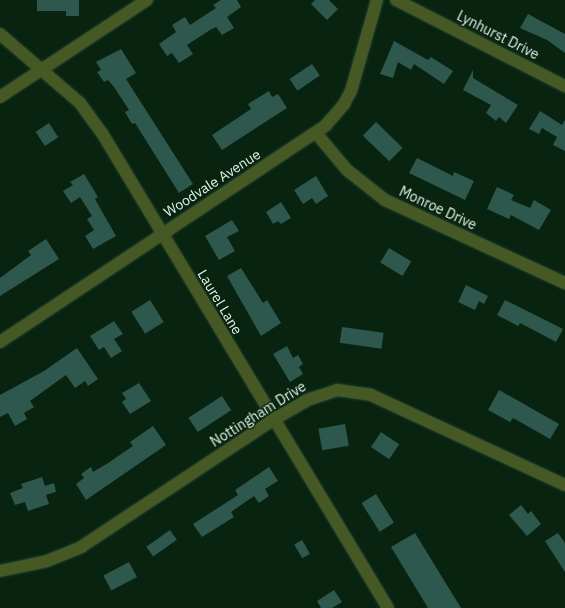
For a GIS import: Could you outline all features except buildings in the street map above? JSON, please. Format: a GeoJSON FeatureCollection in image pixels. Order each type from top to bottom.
{"type":"FeatureCollection","features":[{"type":"Feature","properties":{"kind":"street"},"geometry":{"type":"LineString","coordinates":[[0,98],[147,0]]}},
{"type":"Feature","properties":{"kind":"street","name":"Woodvale Avenue"},"geometry":{"type":"LineString","coordinates":[[0,342],[316,133],[339,111],[351,90],[378,0]]}},
{"type":"Feature","properties":{"kind":"street","name":"Lynhurst Drive"},"geometry":{"type":"LineString","coordinates":[[396,0],[565,86]]}},
{"type":"Feature","properties":{"kind":"street","name":"Laurel Lane"},"geometry":{"type":"LineString","coordinates":[[0,34],[80,103],[89,115],[388,608]]}},
{"type":"Feature","properties":{"kind":"street","name":"Monroe Drive"},"geometry":{"type":"LineString","coordinates":[[316,133],[347,170],[385,200],[565,283]]}},
{"type":"Feature","properties":{"kind":"street","name":"Nottingham Drive"},"geometry":{"type":"LineString","coordinates":[[0,571],[47,560],[81,547],[273,420],[320,394],[337,390],[354,390],[371,395],[565,485]]}}]}
